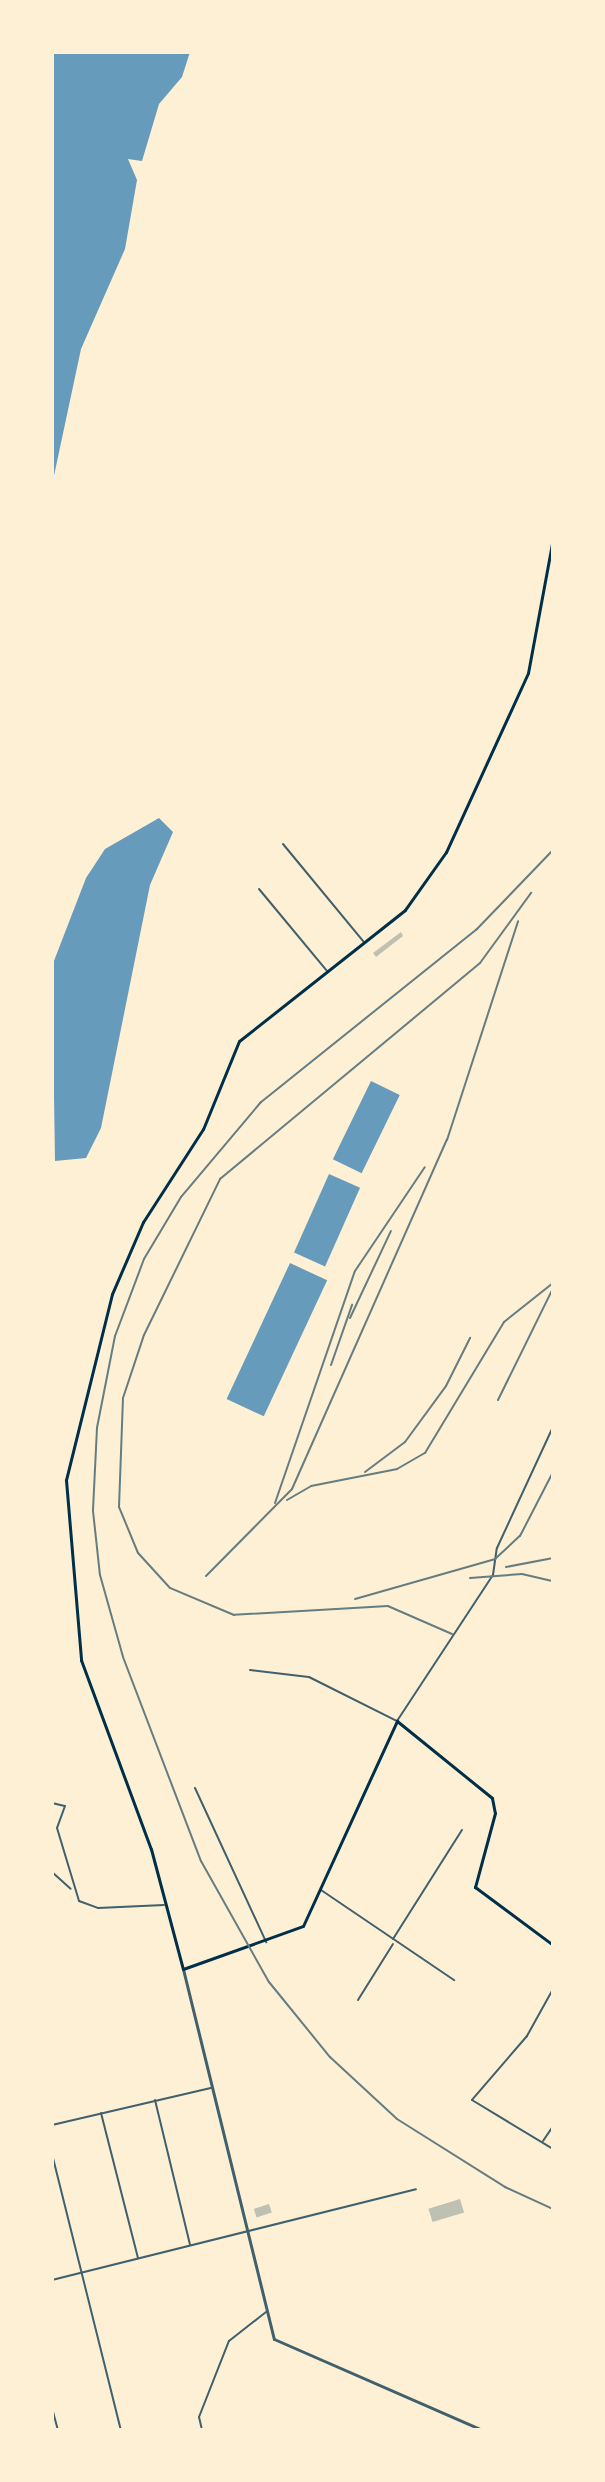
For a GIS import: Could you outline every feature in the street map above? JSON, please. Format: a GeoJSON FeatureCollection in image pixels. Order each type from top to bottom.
{"type":"FeatureCollection","features":[{"type":"Feature","properties":{"kind":"main road"},"geometry":{"type":"LineString","coordinates":[[553,538],[528,673],[438,865],[405,910],[239,1041],[203,1129],[143,1222],[112,1294],[66,1480],[81,1660],[165,1905],[183,1969],[266,1942],[303,1926],[397,1721],[492,1798],[495,1813],[475,1887],[553,1945]]}},
{"type":"Feature","properties":{"kind":"street"},"geometry":{"type":"LineString","coordinates":[[283,844],[364,942]]}},
{"type":"Feature","properties":{"kind":"street"},"geometry":{"type":"LineString","coordinates":[[259,889],[327,971]]}},
{"type":"Feature","properties":{"kind":"street"},"geometry":{"type":"LineString","coordinates":[[250,1670],[309,1677],[397,1721],[493,1575],[497,1548],[553,1427]]}},
{"type":"Feature","properties":{"kind":"street"},"geometry":{"type":"LineString","coordinates":[[195,1788],[266,1942]]}},
{"type":"Feature","properties":{"kind":"street"},"geometry":{"type":"LineString","coordinates":[[52,1803],[65,1806],[60,1838],[72,1890]]}},
{"type":"Feature","properties":{"kind":"street"},"geometry":{"type":"LineString","coordinates":[[358,2000],[462,1830]]}},
{"type":"Feature","properties":{"kind":"street"},"geometry":{"type":"LineString","coordinates":[[52,1843],[60,1838]]}},
{"type":"Feature","properties":{"kind":"street"},"geometry":{"type":"LineString","coordinates":[[52,1872],[90,1908],[165,1905]]}},
{"type":"Feature","properties":{"kind":"street"},"geometry":{"type":"LineString","coordinates":[[321,1890],[454,1980]]}},
{"type":"Feature","properties":{"kind":"street"},"geometry":{"type":"LineString","coordinates":[[183,1969],[273,2337],[482,2430]]}},
{"type":"Feature","properties":{"kind":"street"},"geometry":{"type":"LineString","coordinates":[[553,1989],[527,2036],[472,2100],[553,2149]]}},
{"type":"Feature","properties":{"kind":"street"},"geometry":{"type":"LineString","coordinates":[[52,2125],[212,2087]]}},
{"type":"Feature","properties":{"kind":"street"},"geometry":{"type":"LineString","coordinates":[[155,2100],[190,2246]]}},
{"type":"Feature","properties":{"kind":"street"},"geometry":{"type":"LineString","coordinates":[[101,2112],[138,2259]]}},
{"type":"Feature","properties":{"kind":"street"},"geometry":{"type":"LineString","coordinates":[[542,2142],[553,2126]]}},
{"type":"Feature","properties":{"kind":"street"},"geometry":{"type":"LineString","coordinates":[[52,2154],[79,2274],[121,2430]]}},
{"type":"Feature","properties":{"kind":"street"},"geometry":{"type":"LineString","coordinates":[[52,2280],[416,2189]]}},
{"type":"Feature","properties":{"kind":"street"},"geometry":{"type":"LineString","coordinates":[[202,2430],[199,2417],[229,2341],[267,2312]]}},
{"type":"Feature","properties":{"kind":"street"},"geometry":{"type":"LineString","coordinates":[[52,2408],[58,2430]]}},
{"type":"Feature","properties":{"kind":"water"},"geometry":{"type":"Polygon","coordinates":[[[52,52],[190,52],[182,77],[159,104],[142,161],[128,159],[137,180],[125,249],[81,349],[52,485],[52,52]]]}},
{"type":"Feature","properties":{"kind":"water"},"geometry":{"type":"Polygon","coordinates":[[[159,818],[173,832],[150,885],[101,1128],[86,1158],[55,1161],[52,966],[86,878],[105,849],[159,818]]]}},
{"type":"Feature","properties":{"kind":"water"},"geometry":{"type":"Polygon","coordinates":[[[371,1081],[400,1095],[362,1173],[333,1159],[371,1081]]]}},
{"type":"Feature","properties":{"kind":"water"},"geometry":{"type":"Polygon","coordinates":[[[329,1174],[360,1188],[325,1266],[294,1253],[329,1174]]]}},
{"type":"Feature","properties":{"kind":"water"},"geometry":{"type":"Polygon","coordinates":[[[290,1263],[327,1280],[264,1416],[227,1399],[290,1263]]]}},
{"type":"Feature","properties":{"kind":"building"},"geometry":{"type":"Polygon","coordinates":[[[401,932],[403,936],[376,957],[373,953],[401,932]]]}},
{"type":"Feature","properties":{"kind":"building"},"geometry":{"type":"Polygon","coordinates":[[[460,2199],[464,2212],[433,2222],[428,2209],[460,2199]]]}},
{"type":"Feature","properties":{"kind":"building"},"geometry":{"type":"Polygon","coordinates":[[[269,2204],[272,2213],[257,2218],[254,2209],[269,2204]]]}},
{"type":"Feature","properties":{"kind":"railway"},"geometry":{"type":"LineString","coordinates":[[553,850],[477,929],[261,1102],[181,1197],[144,1259],[115,1336],[97,1428],[93,1511],[100,1575],[123,1657],[201,1861],[269,1982],[330,2057],[397,2119],[505,2187],[553,2209]]}},
{"type":"Feature","properties":{"kind":"railway"},"geometry":{"type":"LineString","coordinates":[[452,1634],[388,1606],[234,1615],[170,1588],[138,1553],[119,1507],[123,1398],[144,1335],[220,1179],[480,963],[531,893]]}},
{"type":"Feature","properties":{"kind":"railway"},"geometry":{"type":"LineString","coordinates":[[206,1576],[292,1489],[447,1140],[518,921]]}},
{"type":"Feature","properties":{"kind":"railway"},"geometry":{"type":"LineString","coordinates":[[275,1503],[355,1271],[425,1167]]}},
{"type":"Feature","properties":{"kind":"railway"},"geometry":{"type":"LineString","coordinates":[[350,1318],[391,1231]]}},
{"type":"Feature","properties":{"kind":"railway"},"geometry":{"type":"LineString","coordinates":[[287,1500],[311,1486],[397,1469],[425,1453],[504,1322],[553,1283]]}},
{"type":"Feature","properties":{"kind":"railway"},"geometry":{"type":"LineString","coordinates":[[498,1400],[553,1288]]}},
{"type":"Feature","properties":{"kind":"railway"},"geometry":{"type":"LineString","coordinates":[[331,1365],[352,1305]]}},
{"type":"Feature","properties":{"kind":"railway"},"geometry":{"type":"LineString","coordinates":[[365,1472],[405,1442],[446,1386],[470,1338]]}},
{"type":"Feature","properties":{"kind":"railway"},"geometry":{"type":"LineString","coordinates":[[355,1599],[495,1559],[520,1536],[553,1472]]}},
{"type":"Feature","properties":{"kind":"railway"},"geometry":{"type":"LineString","coordinates":[[506,1567],[553,1558]]}},
{"type":"Feature","properties":{"kind":"railway"},"geometry":{"type":"LineString","coordinates":[[470,1578],[522,1574],[553,1581]]}}]}
